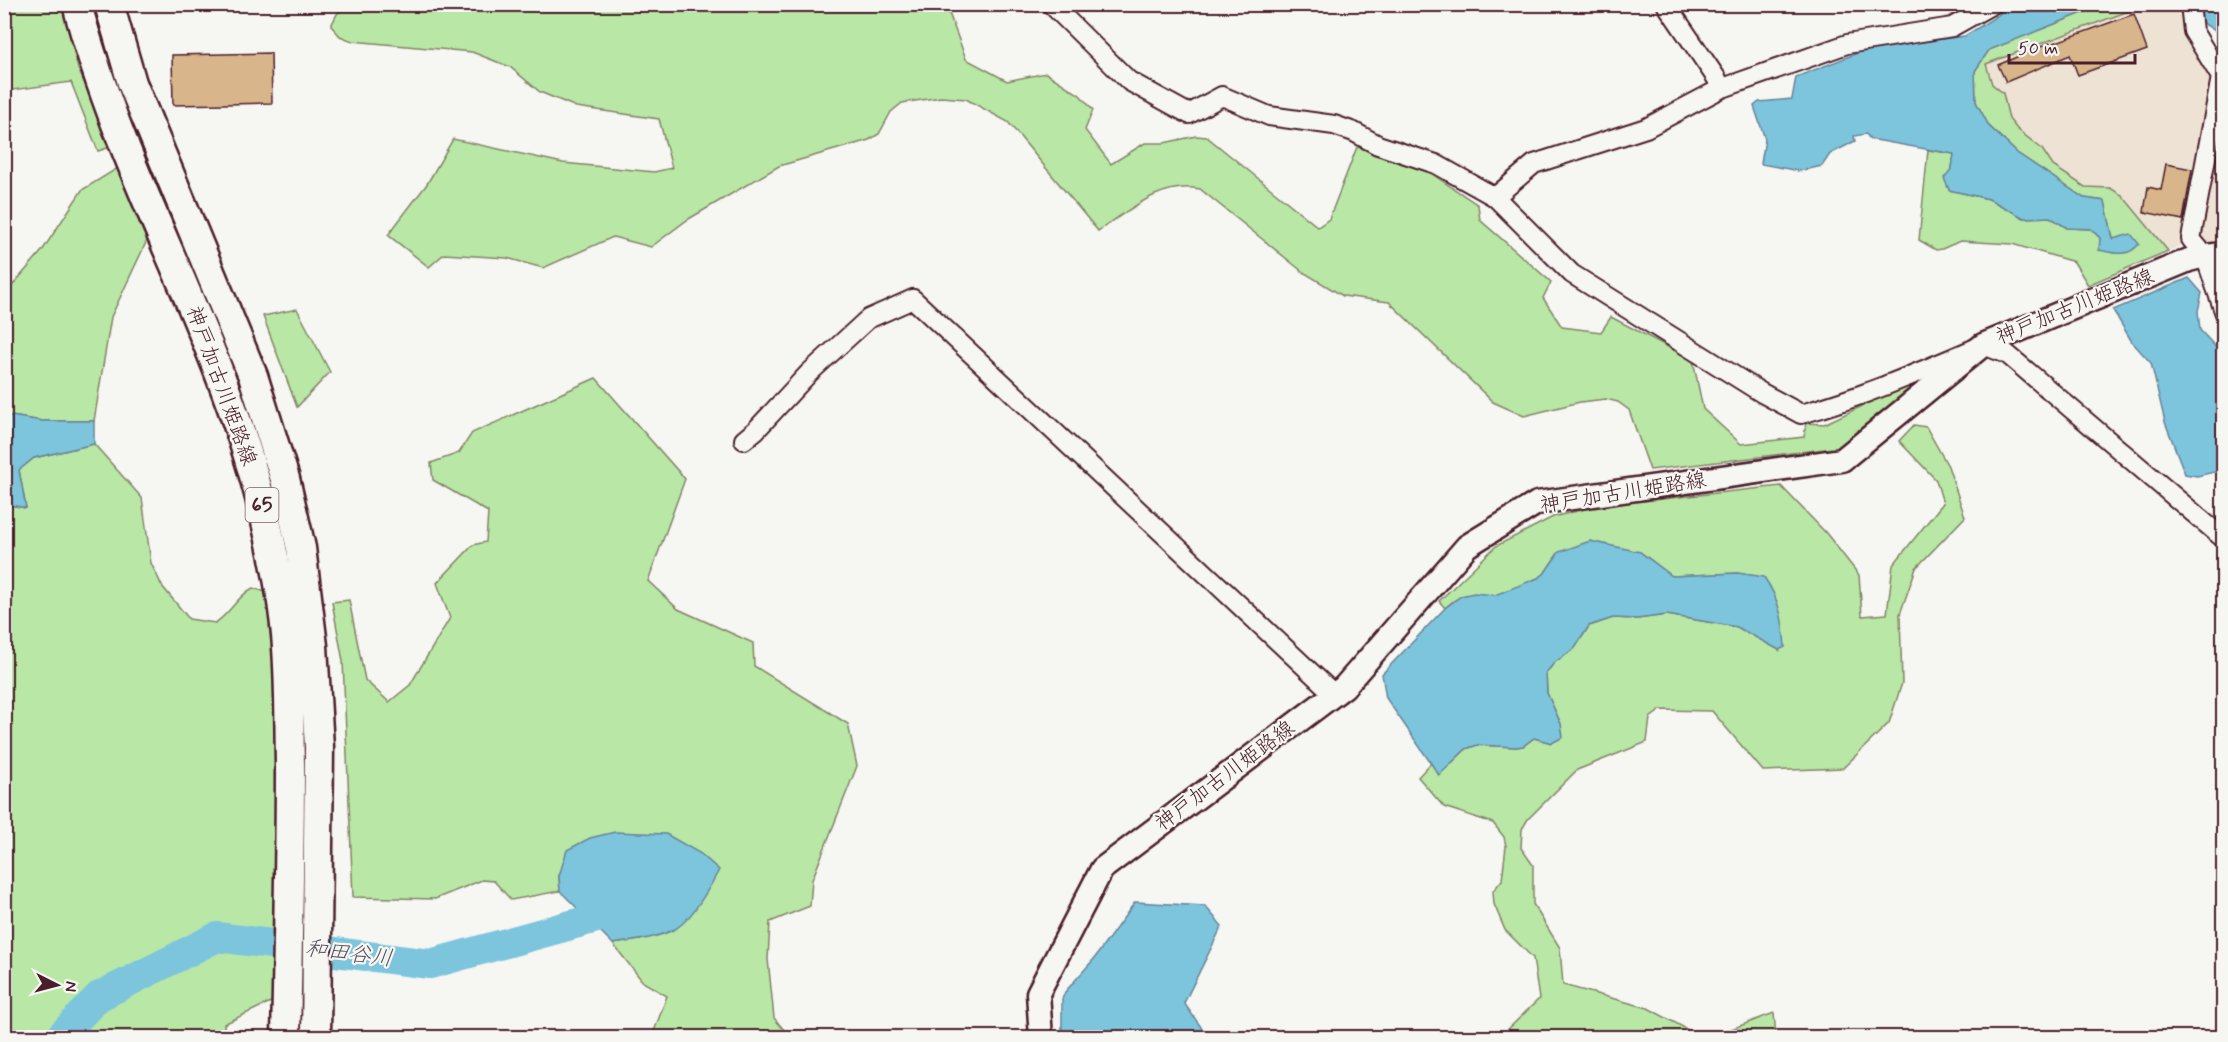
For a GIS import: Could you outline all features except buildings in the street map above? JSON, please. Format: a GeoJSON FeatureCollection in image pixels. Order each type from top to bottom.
{"type":"FeatureCollection","features":[{"type":"Feature","properties":{"kind":"main road","name":"神戸加古川姫路線"},"geometry":{"type":"LineString","coordinates":[[77,4],[107,101],[237,423],[260,498],[274,564],[286,634],[289,732],[286,1038]]}},
{"type":"Feature","properties":{"kind":"main road","name":"神戸加古川姫路線"},"geometry":{"type":"LineString","coordinates":[[109,4],[132,83],[254,376],[285,479],[301,548],[313,646],[319,747],[316,1038]]}},
{"type":"Feature","properties":{"kind":"street"},"geometry":{"type":"LineString","coordinates":[[1051,4],[1129,81],[1189,114],[1222,96],[1269,116],[1334,125],[1354,132],[1378,145],[1436,164],[1495,197],[1572,274],[1762,393],[1801,414],[1923,371],[1983,345],[2007,354],[2223,539]]}},
{"type":"Feature","properties":{"kind":"street"},"geometry":{"type":"LineString","coordinates":[[1666,4],[1717,80],[1720,89]]}},
{"type":"Feature","properties":{"kind":"street"},"geometry":{"type":"LineString","coordinates":[[1495,197],[1534,164],[1646,128],[1720,89],[1847,44],[1952,27],[1993,4]]}},
{"type":"Feature","properties":{"kind":"street"},"geometry":{"type":"LineString","coordinates":[[2190,4],[2193,31],[2221,78],[2191,239],[2214,255],[2223,311]]}},
{"type":"Feature","properties":{"kind":"street","name":"神戸加古川姫路線"},"geometry":{"type":"LineString","coordinates":[[1041,1038],[1038,993],[1102,869],[1344,687],[1467,546],[1538,503],[1842,460],[1983,345],[2189,260],[2214,255]]}},
{"type":"Feature","properties":{"kind":"street"},"geometry":{"type":"LineString","coordinates":[[744,440],[809,373],[868,319],[913,298],[1334,694]]}},
{"type":"Feature","properties":{"kind":"shaded area"},"geometry":{"type":"Polygon","coordinates":[[[2145,5],[2182,5],[2190,44],[2214,79],[2181,246],[2168,251],[2122,195],[2110,188],[2085,187],[2053,166],[2042,149],[2017,129],[2009,119],[2003,93],[1992,84],[1986,64],[2145,5]]]}},
{"type":"Feature","properties":{"kind":"shaded area"},"geometry":{"type":"Polygon","coordinates":[[[2223,87],[2223,243],[2203,245],[2198,232],[2223,87]]]}},
{"type":"Feature","properties":{"kind":"green space"},"geometry":{"type":"Polygon","coordinates":[[[347,4],[946,5],[966,59],[1007,81],[1046,73],[1080,95],[1093,110],[1085,130],[1111,164],[1145,143],[1164,143],[1196,136],[1207,137],[1318,227],[1329,219],[1357,147],[1420,166],[1478,205],[1480,220],[1551,282],[1543,298],[1562,327],[1601,332],[1611,317],[1693,360],[1703,409],[1741,444],[1804,437],[1806,423],[1824,424],[1909,384],[1916,388],[1841,447],[1650,470],[1629,410],[1618,402],[1606,399],[1580,402],[1524,416],[1493,402],[1389,302],[1343,296],[1303,272],[1200,189],[1172,189],[1159,194],[1134,207],[1098,231],[1008,122],[966,99],[941,97],[902,103],[891,112],[879,134],[869,140],[779,166],[687,220],[651,247],[613,237],[543,268],[507,258],[444,254],[429,267],[388,235],[427,184],[453,139],[563,163],[654,172],[672,168],[659,119],[576,107],[540,92],[510,67],[472,52],[352,41],[340,36],[331,26],[337,14],[347,4]]]}},
{"type":"Feature","properties":{"kind":"green space"},"geometry":{"type":"Polygon","coordinates":[[[4,5],[63,5],[78,69],[114,146],[98,151],[71,82],[5,91],[4,5]]]}},
{"type":"Feature","properties":{"kind":"green space"},"geometry":{"type":"Polygon","coordinates":[[[2103,5],[2145,5],[1986,64],[1992,84],[2003,93],[2009,119],[2017,129],[2042,149],[2053,166],[2085,187],[2110,188],[2122,195],[2168,251],[2088,285],[2074,262],[2012,244],[1960,241],[1936,250],[1919,240],[1928,150],[1954,154],[1949,190],[1989,199],[2024,218],[2050,217],[2067,228],[2091,229],[2100,238],[2100,250],[2113,239],[2105,201],[2084,198],[2017,153],[1989,126],[1976,102],[1975,71],[1989,50],[2103,5]]]}},
{"type":"Feature","properties":{"kind":"green space"},"geometry":{"type":"Polygon","coordinates":[[[121,166],[150,234],[111,317],[94,421],[42,421],[5,415],[5,294],[42,251],[82,190],[121,166]]]}},
{"type":"Feature","properties":{"kind":"green space"},"geometry":{"type":"Polygon","coordinates":[[[297,309],[330,372],[297,407],[263,316],[297,309]]]}},
{"type":"Feature","properties":{"kind":"green space"},"geometry":{"type":"Polygon","coordinates":[[[596,378],[685,479],[648,581],[678,609],[753,643],[754,666],[848,724],[857,766],[812,880],[810,906],[770,922],[768,959],[774,1018],[790,1037],[652,1037],[667,996],[643,982],[613,944],[640,940],[559,876],[560,891],[511,900],[494,881],[482,880],[435,899],[353,897],[343,661],[332,602],[349,600],[365,680],[389,702],[410,685],[450,618],[437,583],[473,545],[486,542],[488,512],[433,480],[431,463],[459,453],[472,433],[596,378]]]}},
{"type":"Feature","properties":{"kind":"green space"},"geometry":{"type":"Polygon","coordinates":[[[1914,425],[1926,427],[1948,466],[1965,517],[1916,568],[1900,614],[1902,683],[1889,723],[1843,768],[1763,771],[1712,711],[1661,710],[1650,718],[1647,742],[1577,770],[1528,819],[1522,829],[1521,848],[1533,865],[1533,904],[1560,948],[1563,985],[1648,1008],[1701,1037],[1497,1037],[1501,1036],[1539,999],[1533,958],[1505,930],[1494,904],[1493,891],[1502,880],[1506,846],[1504,837],[1493,823],[1444,807],[1418,777],[1431,763],[1439,775],[1466,749],[1477,745],[1516,747],[1523,746],[1534,738],[1552,743],[1561,724],[1547,693],[1546,673],[1554,663],[1575,648],[1589,626],[1613,618],[1637,619],[1667,615],[1737,627],[1779,650],[1738,573],[1672,576],[1640,552],[1559,552],[1544,574],[1510,590],[1493,595],[1464,596],[1445,608],[1439,601],[1496,546],[1553,517],[1597,506],[1781,486],[1826,533],[1859,575],[1862,616],[1887,614],[1893,565],[1943,503],[1936,480],[1899,441],[1914,425]]]}},
{"type":"Feature","properties":{"kind":"green space"},"geometry":{"type":"Polygon","coordinates":[[[94,444],[142,498],[151,563],[162,586],[189,619],[215,623],[247,591],[253,588],[266,592],[273,652],[279,998],[224,1024],[225,1037],[5,1037],[4,504],[26,508],[19,470],[34,458],[94,444]]]}},
{"type":"Feature","properties":{"kind":"green space"},"geometry":{"type":"Polygon","coordinates":[[[1774,1013],[1776,1037],[1710,1037],[1774,1013]]]}},
{"type":"Feature","properties":{"kind":"water"},"geometry":{"type":"Polygon","coordinates":[[[2009,5],[2103,5],[1989,50],[1975,71],[1976,102],[1989,126],[2017,153],[2084,198],[2105,201],[2113,239],[2131,234],[2139,244],[2135,248],[2126,253],[2099,250],[2100,238],[2091,229],[2067,228],[2050,217],[2024,218],[1989,199],[1949,190],[1944,178],[1952,168],[1954,154],[1870,139],[1866,134],[1854,136],[1855,141],[1830,154],[1822,166],[1799,171],[1761,164],[1765,139],[1754,106],[1759,102],[1792,99],[1796,77],[1868,49],[1965,36],[1997,16],[2009,5]]]}},
{"type":"Feature","properties":{"kind":"water"},"geometry":{"type":"Polygon","coordinates":[[[2198,5],[2223,5],[2223,36],[2200,21],[2198,5]]]}},
{"type":"Feature","properties":{"kind":"water"},"geometry":{"type":"Polygon","coordinates":[[[2189,278],[2202,293],[2198,311],[2200,330],[2224,356],[2223,470],[2197,476],[2185,474],[2165,422],[2151,363],[2132,342],[2113,310],[2189,278]]]}},
{"type":"Feature","properties":{"kind":"water"},"geometry":{"type":"Polygon","coordinates":[[[5,415],[42,421],[94,421],[94,444],[34,458],[19,470],[26,508],[5,504],[5,415]]]}},
{"type":"Feature","properties":{"kind":"water"},"geometry":{"type":"Polygon","coordinates":[[[1590,541],[1640,552],[1672,576],[1738,573],[1764,577],[1774,594],[1780,611],[1785,647],[1779,650],[1737,627],[1667,615],[1637,619],[1613,618],[1589,626],[1575,648],[1554,663],[1546,673],[1547,693],[1561,724],[1563,737],[1552,743],[1534,738],[1523,746],[1516,747],[1477,745],[1466,749],[1439,775],[1386,698],[1382,674],[1445,608],[1461,596],[1474,593],[1495,595],[1538,578],[1544,574],[1559,552],[1590,541]]]}},
{"type":"Feature","properties":{"kind":"water"},"geometry":{"type":"Polygon","coordinates":[[[615,832],[666,834],[701,854],[719,870],[699,903],[680,926],[658,936],[613,944],[560,891],[559,876],[567,850],[590,838],[615,832]]]}},
{"type":"Feature","properties":{"kind":"water"},"geometry":{"type":"Polygon","coordinates":[[[1135,902],[1205,906],[1222,926],[1184,1003],[1208,1037],[1062,1037],[1062,999],[1065,992],[1094,959],[1135,902]]]}},
{"type":"Feature","properties":{"kind":"waterway","name":"和田谷川"},"geometry":{"type":"LineString","coordinates":[[59,1038],[98,997],[217,937],[430,964],[611,914],[625,906]]}}]}
